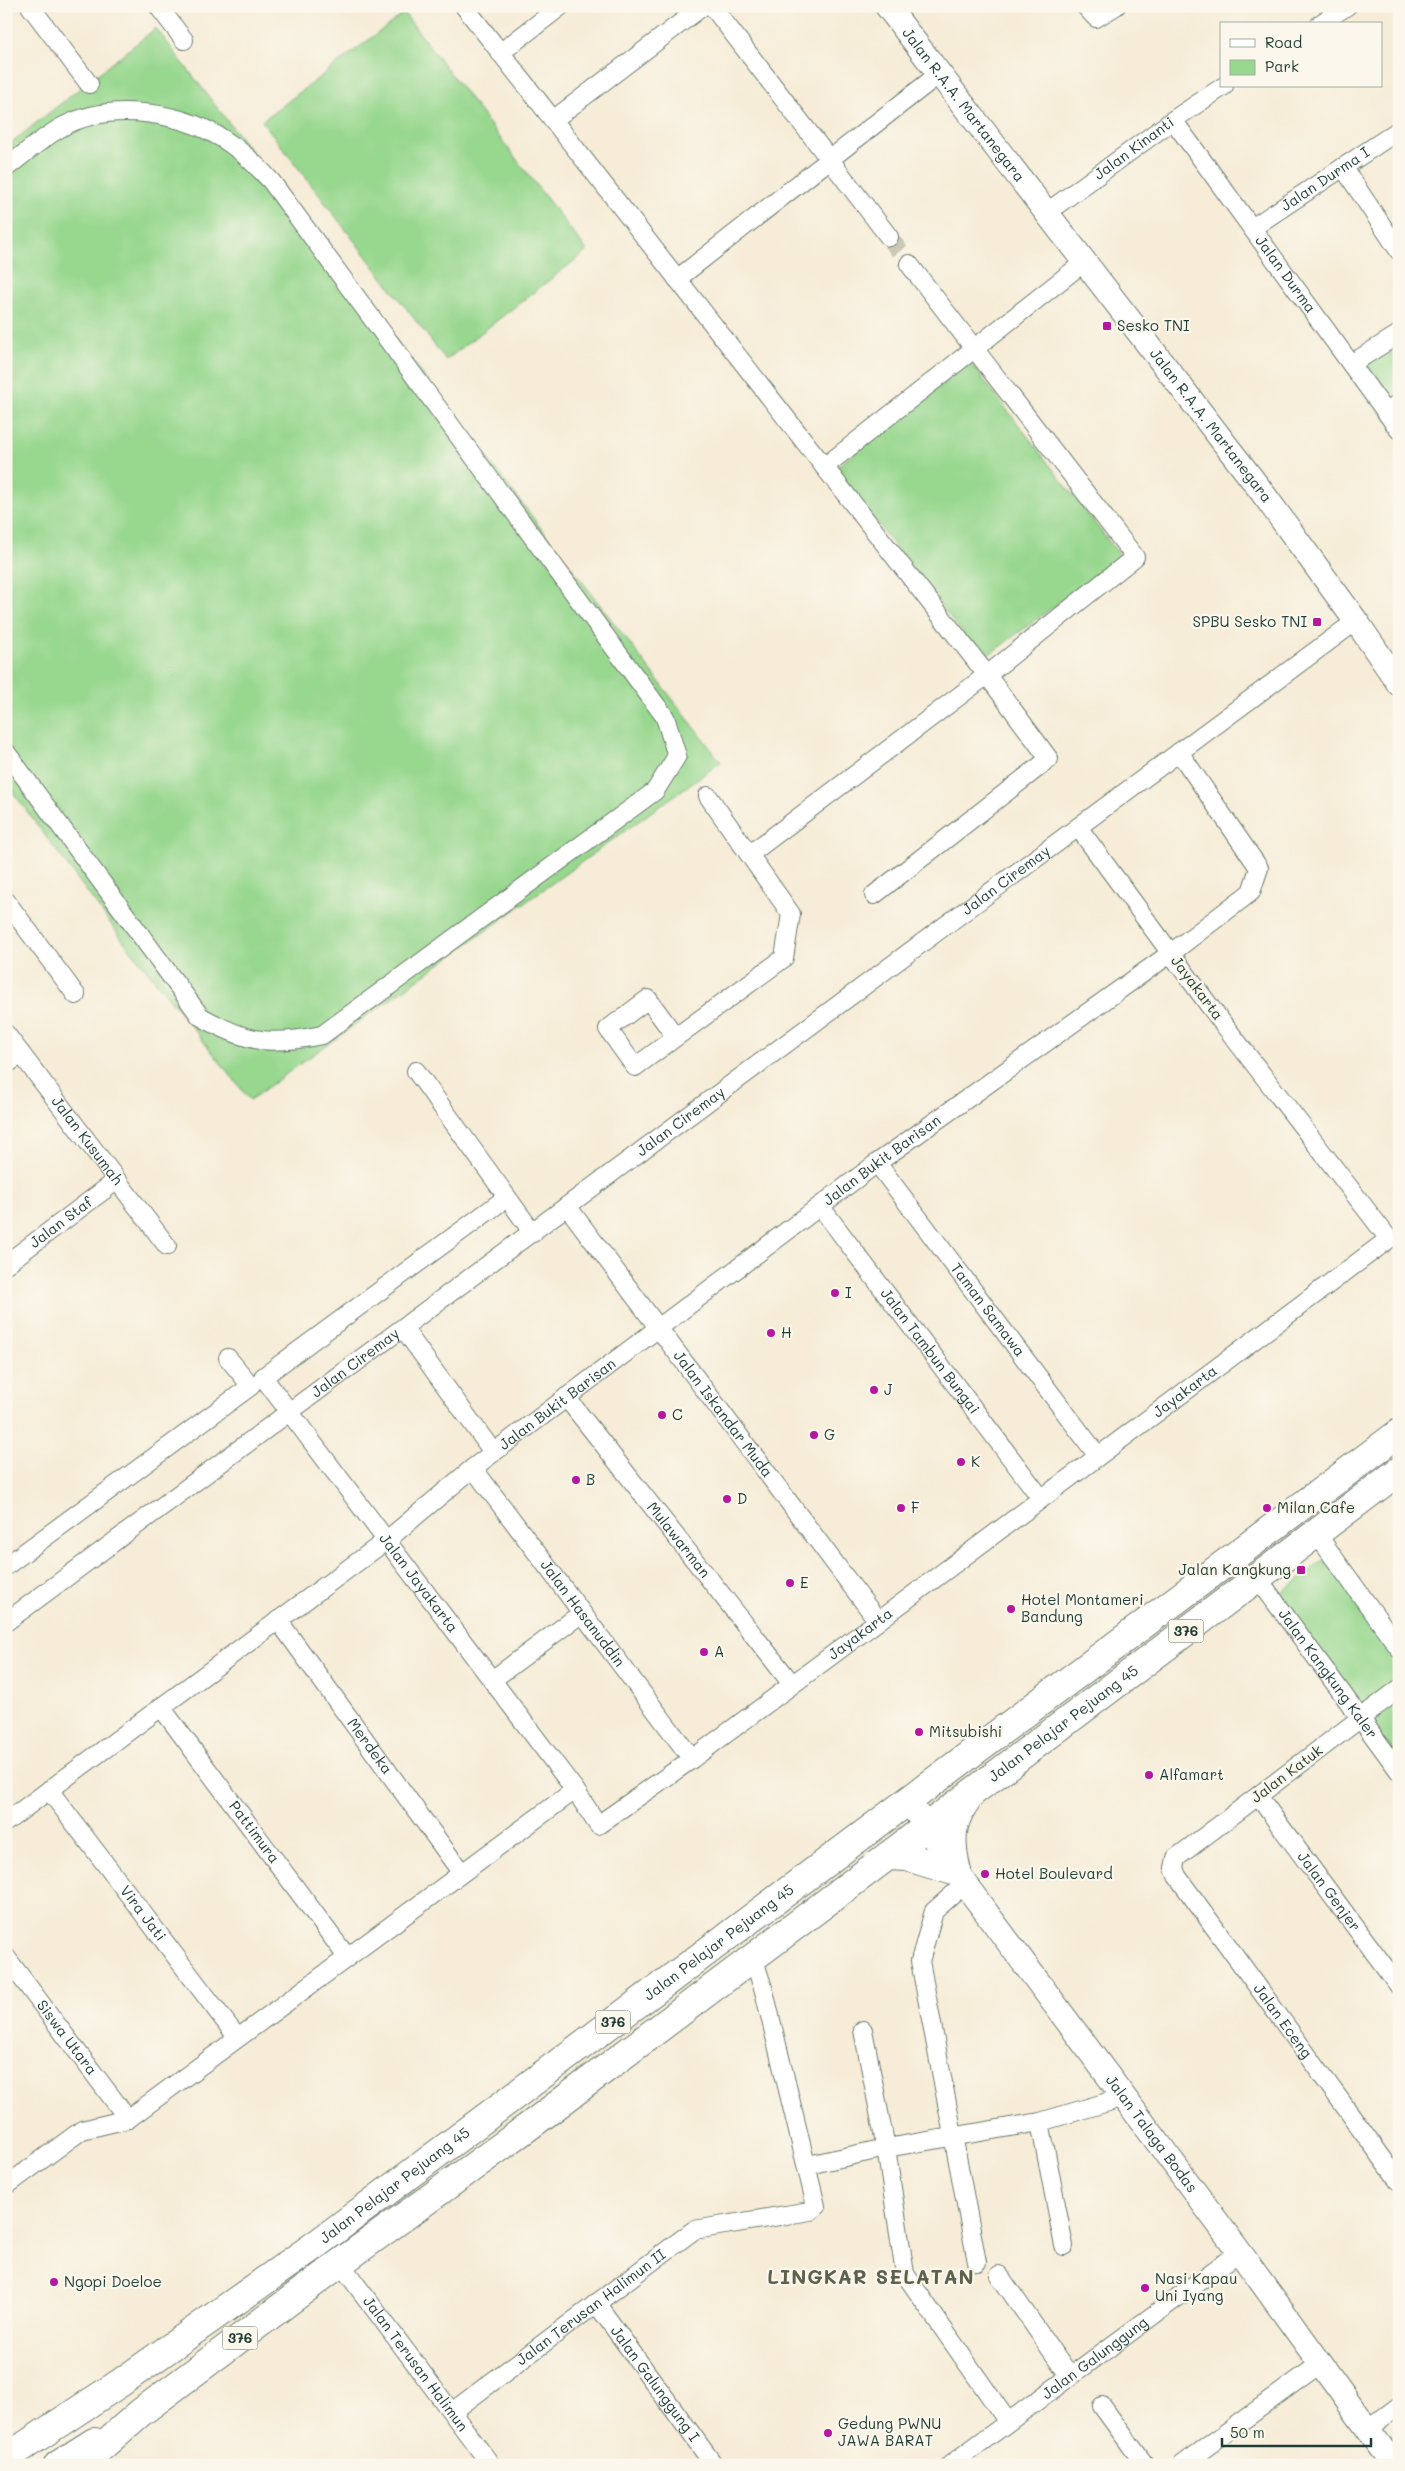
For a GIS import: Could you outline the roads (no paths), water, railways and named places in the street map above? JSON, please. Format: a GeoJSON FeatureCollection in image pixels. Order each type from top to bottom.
{"type":"FeatureCollection","features":[{"type":"Feature","properties":{"kind":"main road","name":"Jalan R.A.A. Martanegara"},"geometry":{"type":"LineString","coordinates":[[887,6],[1258,488],[1356,621],[1399,684]]}},
{"type":"Feature","properties":{"kind":"main road","name":"Jalan Pelajar Pejuang 45"},"geometry":{"type":"LineString","coordinates":[[6,2458],[120,2383],[318,2243],[1399,1433]]}},
{"type":"Feature","properties":{"kind":"main road","name":"Jalan Pelajar Pejuang 45"},"geometry":{"type":"LineString","coordinates":[[81,2465],[140,2413],[340,2263],[528,2127],[1399,1471]]}},
{"type":"Feature","properties":{"kind":"main road"},"geometry":{"type":"LineString","coordinates":[[961,1878],[951,1849],[952,1828],[960,1808],[973,1790]]}},
{"type":"Feature","properties":{"kind":"main road","name":"Jalan Talaga Bodas"},"geometry":{"type":"LineString","coordinates":[[908,1802],[961,1878],[1125,2097],[1394,2465]]}},
{"type":"Feature","properties":{"kind":"main road"},"geometry":{"type":"LineString","coordinates":[[888,1856],[907,1857],[961,1878]]}},
{"type":"Feature","properties":{"kind":"main road","name":"376"},"geometry":{"type":"LineString","coordinates":[[31,2465],[120,2383]]}},
{"type":"Feature","properties":{"kind":"main road","name":"376"},"geometry":{"type":"LineString","coordinates":[[58,2465],[140,2413]]}},
{"type":"Feature","properties":{"kind":"street"},"geometry":{"type":"LineString","coordinates":[[30,6],[89,84]]}},
{"type":"Feature","properties":{"kind":"street"},"geometry":{"type":"LineString","coordinates":[[158,6],[184,40]]}},
{"type":"Feature","properties":{"kind":"street"},"geometry":{"type":"LineString","coordinates":[[464,6],[987,675],[1049,759],[874,895]]}},
{"type":"Feature","properties":{"kind":"street"},"geometry":{"type":"LineString","coordinates":[[500,52],[561,6]]}},
{"type":"Feature","properties":{"kind":"street"},"geometry":{"type":"LineString","coordinates":[[553,120],[703,6]]}},
{"type":"Feature","properties":{"kind":"street"},"geometry":{"type":"LineString","coordinates":[[712,6],[828,160],[889,237]]}},
{"type":"Feature","properties":{"kind":"street"},"geometry":{"type":"LineString","coordinates":[[1088,11],[1098,18],[1116,6]]}},
{"type":"Feature","properties":{"kind":"street"},"geometry":{"type":"LineString","coordinates":[[1323,22],[1347,6]]}},
{"type":"Feature","properties":{"kind":"street"},"geometry":{"type":"LineString","coordinates":[[677,278],[939,74]]}},
{"type":"Feature","properties":{"kind":"street","name":"Jalan Kinanti"},"geometry":{"type":"LineString","coordinates":[[1046,213],[1173,120],[1221,88]]}},
{"type":"Feature","properties":{"kind":"street"},"geometry":{"type":"LineString","coordinates":[[6,168],[62,127],[95,115],[136,111],[157,114],[209,131],[231,144],[253,162],[271,181],[665,717],[677,756],[655,791],[322,1035],[291,1042],[257,1041],[229,1032],[200,1016],[7,755]]}},
{"type":"Feature","properties":{"kind":"street","name":"Jalan Durma"},"geometry":{"type":"LineString","coordinates":[[1173,120],[1351,364],[1392,407],[1399,430]]}},
{"type":"Feature","properties":{"kind":"street","name":"Jalan Durma I"},"geometry":{"type":"LineString","coordinates":[[1252,228],[1399,130]]}},
{"type":"Feature","properties":{"kind":"street"},"geometry":{"type":"LineString","coordinates":[[1343,167],[1399,251]]}},
{"type":"Feature","properties":{"kind":"street"},"geometry":{"type":"LineString","coordinates":[[824,467],[974,347],[1084,263]]}},
{"type":"Feature","properties":{"kind":"street"},"geometry":{"type":"LineString","coordinates":[[750,854],[987,675],[1135,557],[909,264]]}},
{"type":"Feature","properties":{"kind":"street"},"geometry":{"type":"LineString","coordinates":[[1351,364],[1399,334]]}},
{"type":"Feature","properties":{"kind":"street","name":"Jalan Ciremay"},"geometry":{"type":"LineString","coordinates":[[6,1622],[1356,621]]}},
{"type":"Feature","properties":{"kind":"street","name":"Jalan Bukit Barisan"},"geometry":{"type":"LineString","coordinates":[[6,1822],[387,1540],[493,1452],[877,1163],[1171,953],[1251,892],[1259,868],[1178,752]]}},
{"type":"Feature","properties":{"kind":"street"},"geometry":{"type":"LineString","coordinates":[[676,1036],[784,958],[791,914],[708,796]]}},
{"type":"Feature","properties":{"kind":"street","name":"Jayakarta"},"geometry":{"type":"LineString","coordinates":[[576,1790],[598,1825],[692,1759],[878,1622],[1389,1239],[1171,953],[1078,827]]}},
{"type":"Feature","properties":{"kind":"street"},"geometry":{"type":"LineString","coordinates":[[6,901],[76,995]]}},
{"type":"Feature","properties":{"kind":"street","name":"Jalan Kusumah"},"geometry":{"type":"LineString","coordinates":[[6,1034],[166,1246]]}},
{"type":"Feature","properties":{"kind":"street"},"geometry":{"type":"LineString","coordinates":[[6,1065],[21,1054]]}},
{"type":"Feature","properties":{"kind":"street"},"geometry":{"type":"LineString","coordinates":[[416,1072],[533,1233]]}},
{"type":"Feature","properties":{"kind":"street","name":"Taman Samawa"},"geometry":{"type":"LineString","coordinates":[[877,1163],[1098,1456]]}},
{"type":"Feature","properties":{"kind":"street","name":"Jalan Staf"},"geometry":{"type":"LineString","coordinates":[[6,1264],[116,1181]]}},
{"type":"Feature","properties":{"kind":"street","name":"Jalan Jayakarta"},"geometry":{"type":"LineString","coordinates":[[506,1198],[263,1377],[291,1411],[576,1790]]}},
{"type":"Feature","properties":{"kind":"street","name":"Jalan Iskandar Muda"},"geometry":{"type":"LineString","coordinates":[[566,1206],[657,1329],[806,1522],[878,1622]]}},
{"type":"Feature","properties":{"kind":"street","name":"Jalan Tambun Bungai"},"geometry":{"type":"LineString","coordinates":[[820,1206],[1041,1498]]}},
{"type":"Feature","properties":{"kind":"street"},"geometry":{"type":"LineString","coordinates":[[403,1328],[493,1452]]}},
{"type":"Feature","properties":{"kind":"street"},"geometry":{"type":"LineString","coordinates":[[6,1566],[251,1386],[228,1358]]}},
{"type":"Feature","properties":{"kind":"street","name":"Mulawarman"},"geometry":{"type":"LineString","coordinates":[[566,1397],[792,1684]]}},
{"type":"Feature","properties":{"kind":"street","name":"Jalan Hasanuddin"},"geometry":{"type":"LineString","coordinates":[[473,1468],[692,1759]]}},
{"type":"Feature","properties":{"kind":"street"},"geometry":{"type":"LineString","coordinates":[[1316,1533],[1399,1648]]}},
{"type":"Feature","properties":{"kind":"street","name":"Jalan Kangkung Kaler"},"geometry":{"type":"LineString","coordinates":[[1257,1577],[1399,1771]]}},
{"type":"Feature","properties":{"kind":"street"},"geometry":{"type":"LineString","coordinates":[[492,1680],[582,1613]]}},
{"type":"Feature","properties":{"kind":"street","name":"Merdeka"},"geometry":{"type":"LineString","coordinates":[[278,1620],[461,1872]]}},
{"type":"Feature","properties":{"kind":"street","name":"Jalan Katuk"},"geometry":{"type":"LineString","coordinates":[[1176,1858],[1399,1690]]}},
{"type":"Feature","properties":{"kind":"street","name":"Pattimura"},"geometry":{"type":"LineString","coordinates":[[160,1707],[347,1957]]}},
{"type":"Feature","properties":{"kind":"street","name":"Vira Jati"},"geometry":{"type":"LineString","coordinates":[[49,1790],[237,2037]]}},
{"type":"Feature","properties":{"kind":"street"},"geometry":{"type":"LineString","coordinates":[[6,2186],[82,2130],[128,2118],[461,1872],[576,1790]]}},
{"type":"Feature","properties":{"kind":"street","name":"Jalan Genjer"},"geometry":{"type":"LineString","coordinates":[[1258,1796],[1399,1986]]}},
{"type":"Feature","properties":{"kind":"street","name":"Jalan Eceng"},"geometry":{"type":"LineString","coordinates":[[1176,1858],[1174,1868],[1176,1876],[1399,2181]]}},
{"type":"Feature","properties":{"kind":"street"},"geometry":{"type":"LineString","coordinates":[[961,1878],[934,1912],[920,1961],[977,2262]]}},
{"type":"Feature","properties":{"kind":"street","name":"Siswa Utara"},"geometry":{"type":"LineString","coordinates":[[6,1957],[128,2118]]}},
{"type":"Feature","properties":{"kind":"street"},"geometry":{"type":"LineString","coordinates":[[753,1957],[764,1991],[808,2166],[886,2148],[1040,2122],[1125,2097]]}},
{"type":"Feature","properties":{"kind":"street"},"geometry":{"type":"LineString","coordinates":[[863,2030],[886,2148],[905,2274],[1008,2422]]}},
{"type":"Feature","properties":{"kind":"street"},"geometry":{"type":"LineString","coordinates":[[1040,2122],[1064,2246]]}},
{"type":"Feature","properties":{"kind":"street","name":"Jalan Terusan Halimun II"},"geometry":{"type":"LineString","coordinates":[[452,2412],[694,2230],[810,2211],[816,2206],[816,2201],[808,2166]]}},
{"type":"Feature","properties":{"kind":"street","name":"Jalan Galunggung"},"geometry":{"type":"LineString","coordinates":[[960,2462],[1008,2422],[1239,2252]]}},
{"type":"Feature","properties":{"kind":"street","name":"Jalan Terusan Halimun"},"geometry":{"type":"LineString","coordinates":[[340,2263],[418,2370],[491,2465]]}},
{"type":"Feature","properties":{"kind":"street"},"geometry":{"type":"LineString","coordinates":[[999,2275],[1070,2377]]}},
{"type":"Feature","properties":{"kind":"street","name":"Jalan Galunggung I"},"geometry":{"type":"LineString","coordinates":[[596,2303],[714,2465]]}},
{"type":"Feature","properties":{"kind":"street"},"geometry":{"type":"LineString","coordinates":[[1182,2465],[1321,2363]]}},
{"type":"Feature","properties":{"kind":"street"},"geometry":{"type":"LineString","coordinates":[[1102,2406],[1145,2465]]}},
{"type":"Feature","properties":{"kind":"street"},"geometry":{"type":"LineString","coordinates":[[1368,2428],[1399,2406]]}},
{"type":"Feature","properties":{"kind":"tunnel"},"geometry":{"type":"LineString","coordinates":[[889,237],[909,264]]}},
{"type":"Feature","properties":{"kind":"place","name":"Sesko TNI"},"geometry":{"type":"Point","coordinates":[1107,326]}},
{"type":"Feature","properties":{"kind":"place","name":"SPBU Sesko TNI"},"geometry":{"type":"Point","coordinates":[1317,622]}},
{"type":"Feature","properties":{"kind":"place","name":"I"},"geometry":{"type":"Point","coordinates":[835,1293]}},
{"type":"Feature","properties":{"kind":"place","name":"H"},"geometry":{"type":"Point","coordinates":[771,1333]}},
{"type":"Feature","properties":{"kind":"place","name":"J"},"geometry":{"type":"Point","coordinates":[874,1390]}},
{"type":"Feature","properties":{"kind":"place","name":"C"},"geometry":{"type":"Point","coordinates":[662,1415]}},
{"type":"Feature","properties":{"kind":"place","name":"G"},"geometry":{"type":"Point","coordinates":[814,1435]}},
{"type":"Feature","properties":{"kind":"place","name":"K"},"geometry":{"type":"Point","coordinates":[961,1462]}},
{"type":"Feature","properties":{"kind":"place","name":"B"},"geometry":{"type":"Point","coordinates":[576,1480]}},
{"type":"Feature","properties":{"kind":"place","name":"D"},"geometry":{"type":"Point","coordinates":[727,1499]}},
{"type":"Feature","properties":{"kind":"place","name":"F"},"geometry":{"type":"Point","coordinates":[901,1508]}},
{"type":"Feature","properties":{"kind":"place","name":"Milan Cafe"},"geometry":{"type":"Point","coordinates":[1267,1508]}},
{"type":"Feature","properties":{"kind":"place","name":"Jalan Kangkung"},"geometry":{"type":"Point","coordinates":[1301,1570]}},
{"type":"Feature","properties":{"kind":"place","name":"E"},"geometry":{"type":"Point","coordinates":[790,1583]}},
{"type":"Feature","properties":{"kind":"place","name":"Hotel Montameri Bandung"},"geometry":{"type":"Point","coordinates":[1011,1609]}},
{"type":"Feature","properties":{"kind":"place","name":"A"},"geometry":{"type":"Point","coordinates":[704,1652]}},
{"type":"Feature","properties":{"kind":"place","name":"Mitsubishi"},"geometry":{"type":"Point","coordinates":[919,1732]}},
{"type":"Feature","properties":{"kind":"place","name":"Alfamart"},"geometry":{"type":"Point","coordinates":[1149,1775]}},
{"type":"Feature","properties":{"kind":"place","name":"Hotel Boulevard"},"geometry":{"type":"Point","coordinates":[985,1874]}},
{"type":"Feature","properties":{"kind":"place","name":"Ngopi Doeloe"},"geometry":{"type":"Point","coordinates":[54,2282]}},
{"type":"Feature","properties":{"kind":"place","name":"Nasi Kapau Uni Iyang"},"geometry":{"type":"Point","coordinates":[1145,2288]}},
{"type":"Feature","properties":{"kind":"place","name":"Gedung PWNU JAWA BARAT"},"geometry":{"type":"Point","coordinates":[828,2433]}},
{"type":"Feature","properties":{"kind":"district","name":"LINGKAR SELATAN"},"geometry":{"type":"Point","coordinates":[871,2277]}}]}
